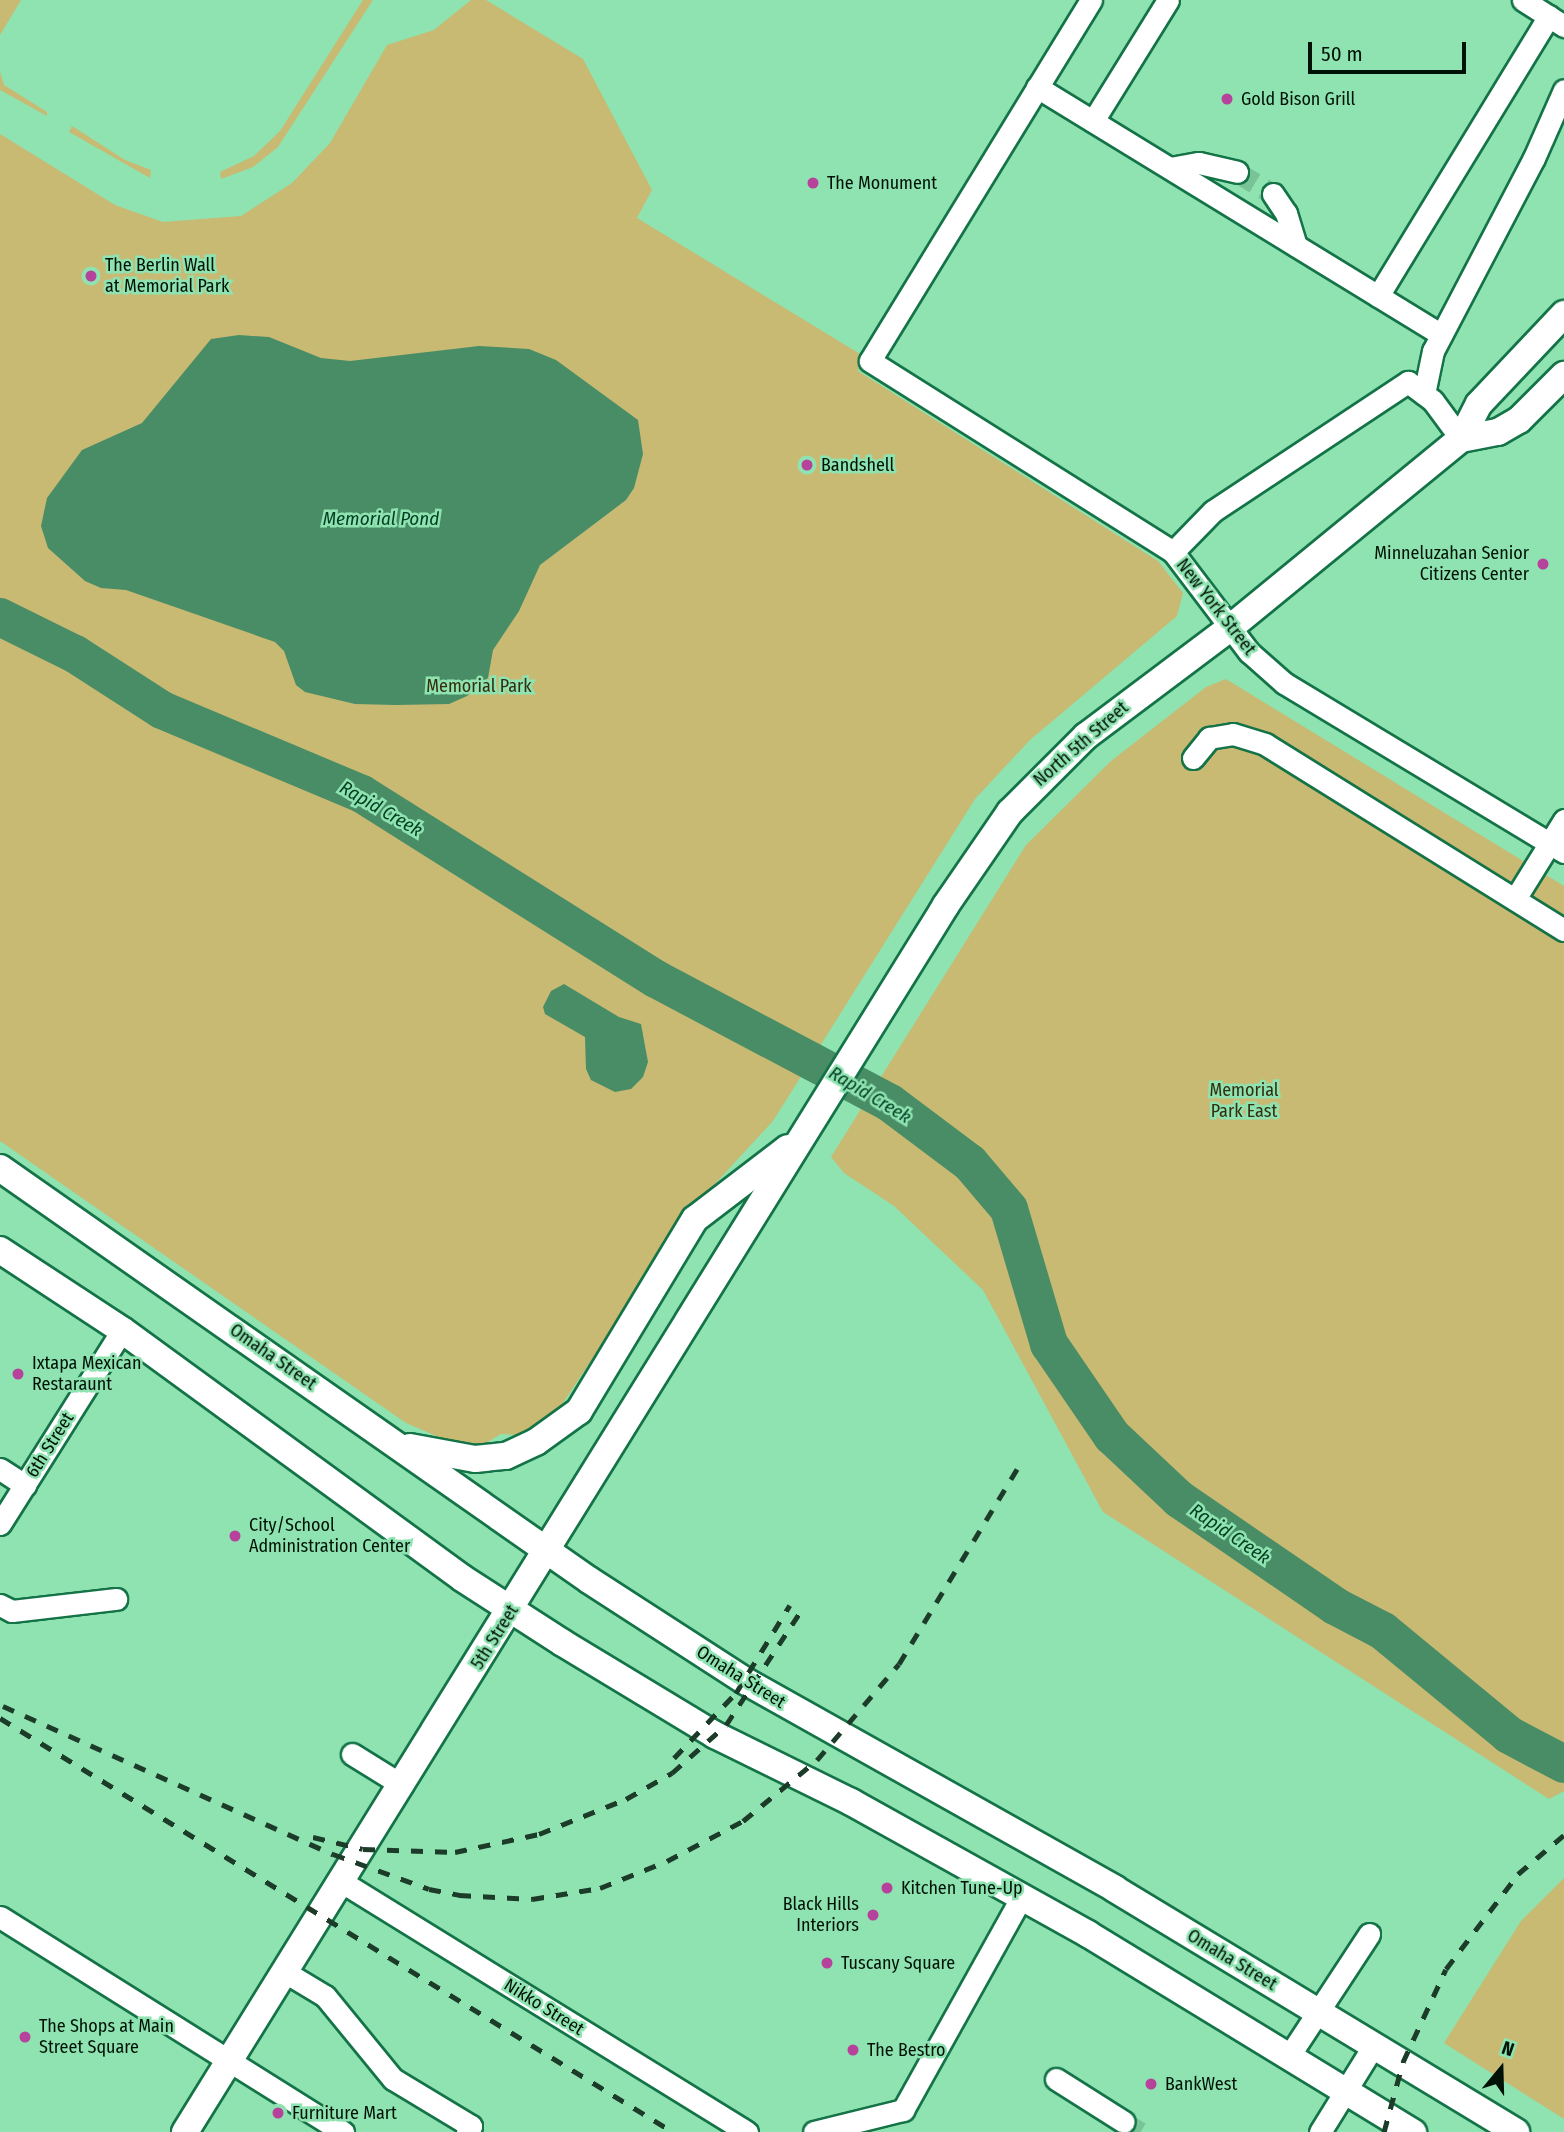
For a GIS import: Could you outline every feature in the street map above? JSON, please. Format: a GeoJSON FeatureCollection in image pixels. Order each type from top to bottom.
{"type":"FeatureCollection","features":[{"type":"Feature","properties":{"kind":"main road","name":"North 5th Street"},"geometry":{"type":"LineString","coordinates":[[800,1139],[989,840],[1032,786],[1086,736],[1231,627],[1461,439],[1479,404],[1564,314]]}},
{"type":"Feature","properties":{"kind":"main road","name":"North 5th Street"},"geometry":{"type":"LineString","coordinates":[[1461,439],[1498,432],[1519,420],[1564,375]]}},
{"type":"Feature","properties":{"kind":"main road"},"geometry":{"type":"LineString","coordinates":[[390,1440],[433,1454],[475,1459],[506,1455],[536,1443],[579,1411],[695,1219],[800,1139]]}},
{"type":"Feature","properties":{"kind":"main road","name":"5th Street"},"geometry":{"type":"LineString","coordinates":[[185,2132],[511,1610],[800,1139]]}},
{"type":"Feature","properties":{"kind":"main road","name":"Omaha Street"},"geometry":{"type":"LineString","coordinates":[[0,1168],[547,1550],[755,1687],[1115,1889],[1516,2132]]}},
{"type":"Feature","properties":{"kind":"main road"},"geometry":{"type":"LineString","coordinates":[[0,1250],[122,1329],[511,1610],[705,1729],[1022,1896],[1413,2132]]}},
{"type":"Feature","properties":{"kind":"street"},"geometry":{"type":"LineString","coordinates":[[1091,0],[1037,87],[1441,335]]}},
{"type":"Feature","properties":{"kind":"street"},"geometry":{"type":"LineString","coordinates":[[1093,121],[1168,0]]}},
{"type":"Feature","properties":{"kind":"street"},"geometry":{"type":"LineString","coordinates":[[1378,296],[1557,21],[1523,0]]}},
{"type":"Feature","properties":{"kind":"street","name":"New York Street"},"geometry":{"type":"LineString","coordinates":[[1037,87],[870,361],[1173,552],[1249,652],[1284,683],[1557,847]]}},
{"type":"Feature","properties":{"kind":"street"},"geometry":{"type":"LineString","coordinates":[[1424,394],[1433,351],[1534,158],[1564,90]]}},
{"type":"Feature","properties":{"kind":"street"},"geometry":{"type":"LineString","coordinates":[[1170,168],[1199,163],[1237,172]]}},
{"type":"Feature","properties":{"kind":"street"},"geometry":{"type":"LineString","coordinates":[[1273,194],[1286,214],[1296,246]]}},
{"type":"Feature","properties":{"kind":"street"},"geometry":{"type":"LineString","coordinates":[[1173,552],[1213,511],[1408,382],[1424,394],[1461,439]]}},
{"type":"Feature","properties":{"kind":"street"},"geometry":{"type":"LineString","coordinates":[[1193,758],[1209,738],[1233,734],[1265,744],[1564,930]]}},
{"type":"Feature","properties":{"kind":"street"},"geometry":{"type":"LineString","coordinates":[[1515,899],[1557,847],[1564,820]]}},
{"type":"Feature","properties":{"kind":"street","name":"6th Street"},"geometry":{"type":"LineString","coordinates":[[0,1524],[122,1329]]}},
{"type":"Feature","properties":{"kind":"street"},"geometry":{"type":"LineString","coordinates":[[0,1469],[25,1485]]}},
{"type":"Feature","properties":{"kind":"street"},"geometry":{"type":"LineString","coordinates":[[0,1605],[12,1612],[116,1599]]}},
{"type":"Feature","properties":{"kind":"street"},"geometry":{"type":"LineString","coordinates":[[352,1754],[402,1785]]}},
{"type":"Feature","properties":{"kind":"street","name":"Nikko Street"},"geometry":{"type":"LineString","coordinates":[[342,1882],[747,2132]]}},
{"type":"Feature","properties":{"kind":"street"},"geometry":{"type":"LineString","coordinates":[[814,2132],[903,2110],[994,1953],[1022,1896]]}},
{"type":"Feature","properties":{"kind":"street"},"geometry":{"type":"LineString","coordinates":[[0,1917],[343,2132]]}},
{"type":"Feature","properties":{"kind":"street"},"geometry":{"type":"LineString","coordinates":[[1289,2056],[1369,1934]]}},
{"type":"Feature","properties":{"kind":"street"},"geometry":{"type":"LineString","coordinates":[[285,1972],[325,1996],[393,2080],[471,2126],[467,2132]]}},
{"type":"Feature","properties":{"kind":"street"},"geometry":{"type":"LineString","coordinates":[[1320,2132],[1374,2045]]}},
{"type":"Feature","properties":{"kind":"street"},"geometry":{"type":"LineString","coordinates":[[1056,2080],[1124,2122]]}},
{"type":"Feature","properties":{"kind":"green space"},"geometry":{"type":"Polygon","coordinates":[[[0,0],[21,0],[0,35],[0,0]]]}},
{"type":"Feature","properties":{"kind":"green space"},"geometry":{"type":"Polygon","coordinates":[[[363,0],[373,0],[278,147],[253,167],[221,179],[220,172],[254,156],[280,131],[363,0]]]}},
{"type":"Feature","properties":{"kind":"green space","name":"Memorial Park"},"geometry":{"type":"Polygon","coordinates":[[[471,0],[486,0],[583,59],[652,190],[637,218],[860,354],[858,371],[1158,561],[1183,593],[1177,616],[1030,740],[975,799],[773,1121],[690,1211],[559,1409],[520,1435],[501,1434],[481,1446],[441,1438],[406,1423],[0,1141],[0,134],[115,205],[163,222],[241,216],[292,183],[330,143],[387,45],[434,30],[471,0]]]}},
{"type":"Feature","properties":{"kind":"green space"},"geometry":{"type":"Polygon","coordinates":[[[0,72],[4,85],[47,112],[47,116],[0,90],[0,72]]]}},
{"type":"Feature","properties":{"kind":"green space"},"geometry":{"type":"Polygon","coordinates":[[[72,126],[125,160],[151,170],[150,178],[69,132],[72,126]]]}},
{"type":"Feature","properties":{"kind":"green space","name":"Memorial Park East"},"geometry":{"type":"Polygon","coordinates":[[[1226,679],[1564,886],[1564,1791],[1549,1799],[1103,1512],[983,1290],[894,1206],[844,1173],[831,1157],[1026,845],[1111,761],[1206,687],[1226,679]]]}},
{"type":"Feature","properties":{"kind":"green space"},"geometry":{"type":"Polygon","coordinates":[[[1564,1878],[1564,2119],[1444,2043],[1521,1921],[1564,1878]]]}},
{"type":"Feature","properties":{"kind":"water","name":"Memorial Pond"},"geometry":{"type":"Polygon","coordinates":[[[239,335],[269,337],[321,358],[350,361],[479,346],[529,349],[556,360],[638,420],[643,454],[634,488],[626,500],[540,565],[519,611],[493,650],[488,678],[467,696],[449,704],[355,704],[305,692],[296,685],[284,651],[275,642],[126,590],[101,588],[85,581],[48,548],[41,526],[47,498],[82,450],[142,423],[211,339],[239,335]]]}},
{"type":"Feature","properties":{"kind":"water"},"geometry":{"type":"Polygon","coordinates":[[[564,984],[619,1017],[641,1024],[648,1062],[643,1077],[631,1089],[615,1092],[591,1080],[586,1069],[585,1037],[545,1014],[543,1007],[551,991],[564,984]]]}},
{"type":"Feature","properties":{"kind":"waterway","name":"Rapid Creek"},"geometry":{"type":"LineString","coordinates":[[0,617],[75,654],[162,710],[362,794],[656,979],[890,1103],[970,1163],[1009,1209],[1049,1344],[1112,1436],[1179,1499],[1335,1606],[1383,1631],[1509,1735],[1564,1764]]}},
{"type":"Feature","properties":{"kind":"tunnel"},"geometry":{"type":"LineString","coordinates":[[1237,172],[1273,194]]}},
{"type":"Feature","properties":{"kind":"tunnel"},"geometry":{"type":"LineString","coordinates":[[1124,2122],[1140,2132]]}},
{"type":"Feature","properties":{"kind":"railway"},"geometry":{"type":"LineString","coordinates":[[3,1706],[333,1854],[429,1889],[459,1895],[532,1899],[600,1888],[667,1861],[743,1821],[817,1760],[899,1664],[1022,1461]]}},
{"type":"Feature","properties":{"kind":"railway"},"geometry":{"type":"LineString","coordinates":[[674,1758],[736,1693],[790,1605]]}},
{"type":"Feature","properties":{"kind":"railway"},"geometry":{"type":"LineString","coordinates":[[313,1837],[363,1849],[455,1852],[539,1834],[626,1799],[672,1773],[726,1725],[801,1611]]}},
{"type":"Feature","properties":{"kind":"railway"},"geometry":{"type":"LineString","coordinates":[[0,1718],[673,2132]]}},
{"type":"Feature","properties":{"kind":"railway"},"geometry":{"type":"LineString","coordinates":[[1384,2132],[1403,2062],[1446,1969],[1518,1874],[1564,1835]]}},
{"type":"Feature","properties":{"kind":"place","name":"Gold Bison Grill"},"geometry":{"type":"Point","coordinates":[1227,99]}},
{"type":"Feature","properties":{"kind":"place","name":"The Monument"},"geometry":{"type":"Point","coordinates":[813,183]}},
{"type":"Feature","properties":{"kind":"place","name":"The Berlin Wall at Memorial Park"},"geometry":{"type":"Point","coordinates":[91,276]}},
{"type":"Feature","properties":{"kind":"place","name":"Bandshell"},"geometry":{"type":"Point","coordinates":[807,465]}},
{"type":"Feature","properties":{"kind":"place","name":"Minneluzahan Senior Citizens Center"},"geometry":{"type":"Point","coordinates":[1543,564]}},
{"type":"Feature","properties":{"kind":"place","name":"Ixtapa Mexican Restaraunt"},"geometry":{"type":"Point","coordinates":[18,1374]}},
{"type":"Feature","properties":{"kind":"place","name":"City/School Administration Center"},"geometry":{"type":"Point","coordinates":[235,1536]}},
{"type":"Feature","properties":{"kind":"place","name":"Kitchen Tune-Up"},"geometry":{"type":"Point","coordinates":[887,1888]}},
{"type":"Feature","properties":{"kind":"place","name":"Black Hills Interiors"},"geometry":{"type":"Point","coordinates":[873,1915]}},
{"type":"Feature","properties":{"kind":"place","name":"Tuscany Square"},"geometry":{"type":"Point","coordinates":[827,1963]}},
{"type":"Feature","properties":{"kind":"place","name":"The Shops at Main Street Square"},"geometry":{"type":"Point","coordinates":[25,2037]}},
{"type":"Feature","properties":{"kind":"place","name":"The Bestro"},"geometry":{"type":"Point","coordinates":[853,2050]}},
{"type":"Feature","properties":{"kind":"place","name":"BankWest"},"geometry":{"type":"Point","coordinates":[1151,2084]}},
{"type":"Feature","properties":{"kind":"place","name":"Furniture Mart"},"geometry":{"type":"Point","coordinates":[278,2113]}}]}
